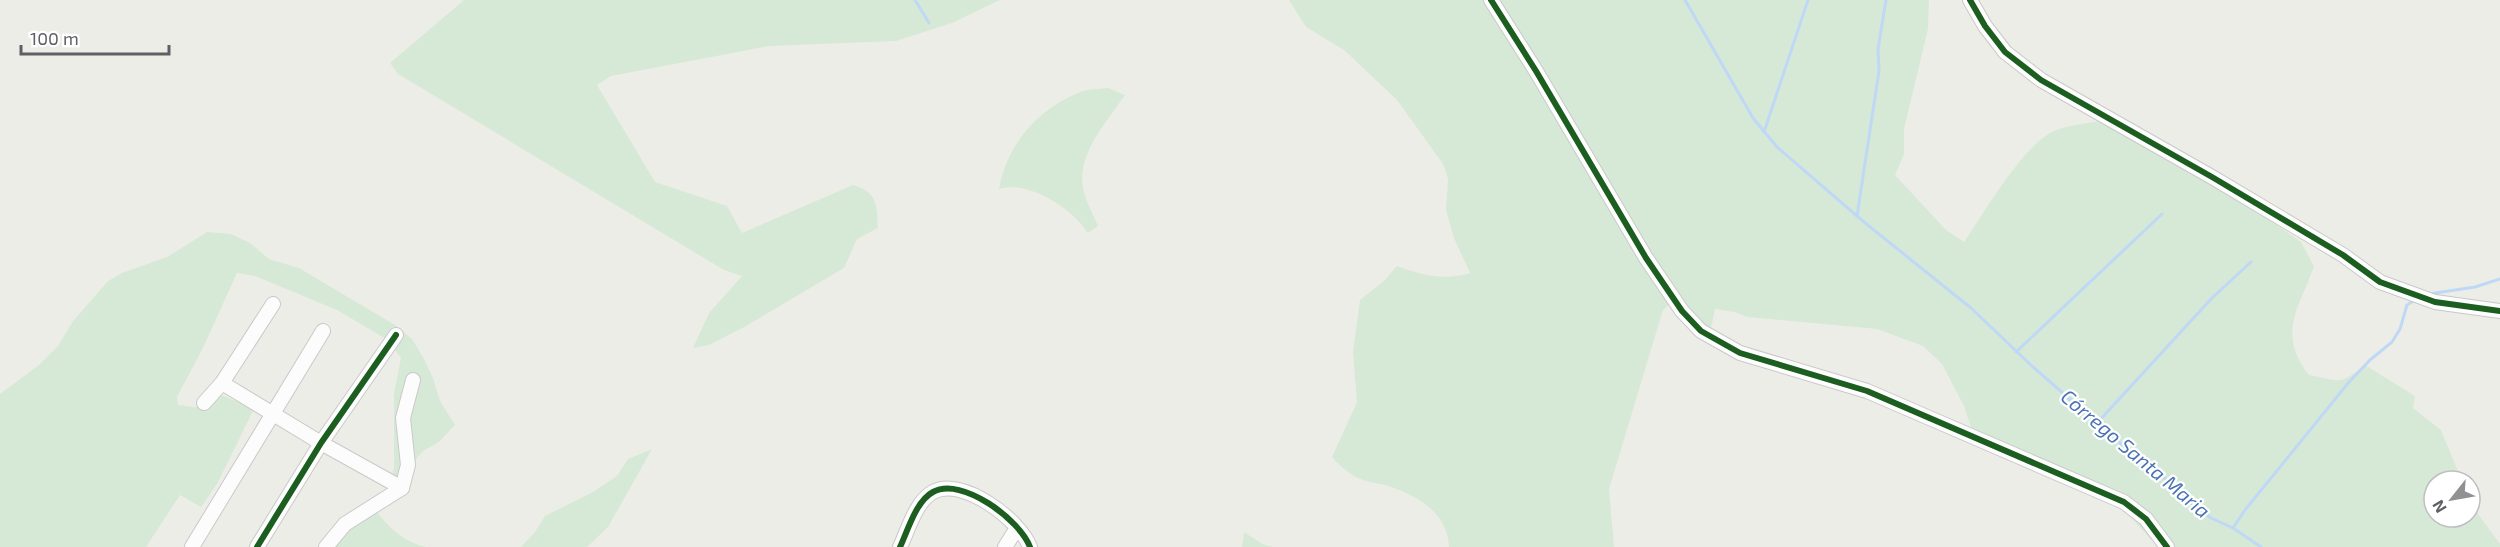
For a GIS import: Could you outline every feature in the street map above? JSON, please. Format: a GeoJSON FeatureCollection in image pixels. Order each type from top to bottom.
{"type":"FeatureCollection","features":[{"type":"Feature","properties":{"kind":"street"},"geometry":{"type":"LineString","coordinates":[[1491,0],[1536,71],[1646,258],[1682,310],[1701,332],[1740,353],[1867,391],[2124,502],[2146,519],[2167,547]]}},
{"type":"Feature","properties":{"kind":"street"},"geometry":{"type":"LineString","coordinates":[[1970,0],[1985,26],[2005,52],[2041,80],[2184,160],[2331,248],[2380,282],[2435,302],[2500,311]]}},
{"type":"Feature","properties":{"kind":"street"},"geometry":{"type":"LineString","coordinates":[[204,403],[222,383],[273,304]]}},
{"type":"Feature","properties":{"kind":"street"},"geometry":{"type":"LineString","coordinates":[[209,547],[194,544],[323,331]]}},
{"type":"Feature","properties":{"kind":"street"},"geometry":{"type":"LineString","coordinates":[[256,547],[321,443],[396,335]]}},
{"type":"Feature","properties":{"kind":"street"},"geometry":{"type":"LineString","coordinates":[[326,547],[345,524],[402,488],[408,465],[403,418],[406,398],[413,380]]}},
{"type":"Feature","properties":{"kind":"street"},"geometry":{"type":"LineString","coordinates":[[222,383],[321,443],[402,488]]}},
{"type":"Feature","properties":{"kind":"street"},"geometry":{"type":"LineString","coordinates":[[900,547],[925,498],[944,488],[963,491],[992,506],[1017,528],[1030,547]]}},
{"type":"Feature","properties":{"kind":"street"},"geometry":{"type":"LineString","coordinates":[[1005,547],[1017,528]]}},
{"type":"Feature","properties":{"kind":"green space"},"geometry":{"type":"Polygon","coordinates":[[[464,0],[1000,0],[952,23],[896,41],[769,46],[611,76],[597,85],[655,182],[727,206],[742,233],[853,185],[867,192],[874,201],[878,228],[857,239],[844,268],[746,326],[709,345],[693,348],[709,313],[742,276],[724,270],[398,74],[390,63],[464,0]]]}},
{"type":"Feature","properties":{"kind":"green space"},"geometry":{"type":"Polygon","coordinates":[[[1289,0],[1929,0],[1928,29],[1904,129],[1904,154],[1895,175],[1946,230],[1964,242],[2017,165],[2042,139],[2059,129],[2099,121],[2238,198],[2301,242],[2314,266],[2298,307],[2292,333],[2299,360],[2309,375],[2339,380],[2350,376],[2365,365],[2415,396],[2413,408],[2441,430],[2457,469],[2422,469],[2422,529],[2482,529],[2482,519],[2500,547],[2158,547],[2126,512],[1972,430],[1964,406],[1942,364],[1923,346],[1877,329],[1747,317],[1735,312],[1715,309],[1711,328],[1705,331],[1675,300],[1663,310],[1609,489],[1614,547],[1449,547],[1443,524],[1428,506],[1397,489],[1358,478],[1332,457],[1357,402],[1353,352],[1360,300],[1385,280],[1397,266],[1442,277],[1470,273],[1454,238],[1446,210],[1448,179],[1443,164],[1397,100],[1344,50],[1306,27],[1289,0]]]}},
{"type":"Feature","properties":{"kind":"green space"},"geometry":{"type":"Polygon","coordinates":[[[1108,88],[1125,95],[1095,138],[1082,175],[1085,197],[1098,226],[1088,233],[1071,214],[1036,192],[1010,187],[999,189],[1009,157],[1017,143],[1038,118],[1065,99],[1080,92],[1108,88]]]}},
{"type":"Feature","properties":{"kind":"green space"},"geometry":{"type":"Polygon","coordinates":[[[207,232],[231,234],[250,243],[269,259],[299,268],[395,325],[412,339],[423,357],[440,401],[455,425],[439,442],[423,451],[403,474],[390,483],[394,468],[394,393],[401,358],[388,340],[337,310],[255,276],[237,273],[202,350],[177,397],[178,405],[201,408],[219,394],[254,409],[217,484],[201,507],[180,495],[146,547],[0,547],[0,394],[39,365],[58,346],[73,321],[108,281],[122,273],[167,257],[207,232]]]}},
{"type":"Feature","properties":{"kind":"green space"},"geometry":{"type":"Polygon","coordinates":[[[652,449],[608,527],[587,547],[521,547],[535,532],[545,516],[593,492],[617,476],[628,459],[652,449]]]}},
{"type":"Feature","properties":{"kind":"green space"},"geometry":{"type":"Polygon","coordinates":[[[372,504],[395,531],[410,541],[426,547],[325,547],[372,504]]]}},
{"type":"Feature","properties":{"kind":"green space"},"geometry":{"type":"Polygon","coordinates":[[[1244,532],[1264,545],[1273,547],[1242,547],[1244,532]]]}},
{"type":"Feature","properties":{"kind":"waterway"},"geometry":{"type":"LineString","coordinates":[[915,0],[929,23]]}},
{"type":"Feature","properties":{"kind":"waterway","name":"Córrego Santa Maria"},"geometry":{"type":"LineString","coordinates":[[1685,0],[1753,118],[1777,147],[1864,222],[1971,308],[2033,367],[2127,449],[2160,474],[2187,500],[2211,518],[2233,528],[2261,547]]}},
{"type":"Feature","properties":{"kind":"waterway"},"geometry":{"type":"LineString","coordinates":[[1764,132],[1808,0]]}},
{"type":"Feature","properties":{"kind":"waterway"},"geometry":{"type":"LineString","coordinates":[[1857,216],[1879,71],[1878,49],[1886,0]]}},
{"type":"Feature","properties":{"kind":"waterway"},"geometry":{"type":"LineString","coordinates":[[2016,352],[2162,214]]}},
{"type":"Feature","properties":{"kind":"waterway","name":"Córrego Santa Maria"},"geometry":{"type":"LineString","coordinates":[[2098,422],[2212,298],[2251,262]]}},
{"type":"Feature","properties":{"kind":"waterway"},"geometry":{"type":"LineString","coordinates":[[2429,294],[2475,287],[2500,279]]}},
{"type":"Feature","properties":{"kind":"waterway"},"geometry":{"type":"LineString","coordinates":[[2233,528],[2245,510],[2349,382],[2370,360],[2392,342],[2400,329],[2407,305],[2415,300]]}},
{"type":"Feature","properties":{"kind":"cycle path"},"geometry":{"type":"LineString","coordinates":[[1491,0],[1536,71],[1646,258],[1682,311],[1701,331],[1740,353],[1867,391],[2124,502],[2146,519],[2167,547]]}},
{"type":"Feature","properties":{"kind":"cycle path"},"geometry":{"type":"LineString","coordinates":[[1970,0],[1985,26],[2005,52],[2041,80],[2212,177],[2343,255],[2380,282],[2435,302],[2500,311]]}},
{"type":"Feature","properties":{"kind":"cycle path"},"geometry":{"type":"LineString","coordinates":[[257,547],[321,443],[396,335]]}},
{"type":"Feature","properties":{"kind":"cycle path"},"geometry":{"type":"LineString","coordinates":[[900,547],[913,516],[922,502],[933,492],[945,489],[959,490],[989,503],[1015,525],[1030,547]]}}]}
